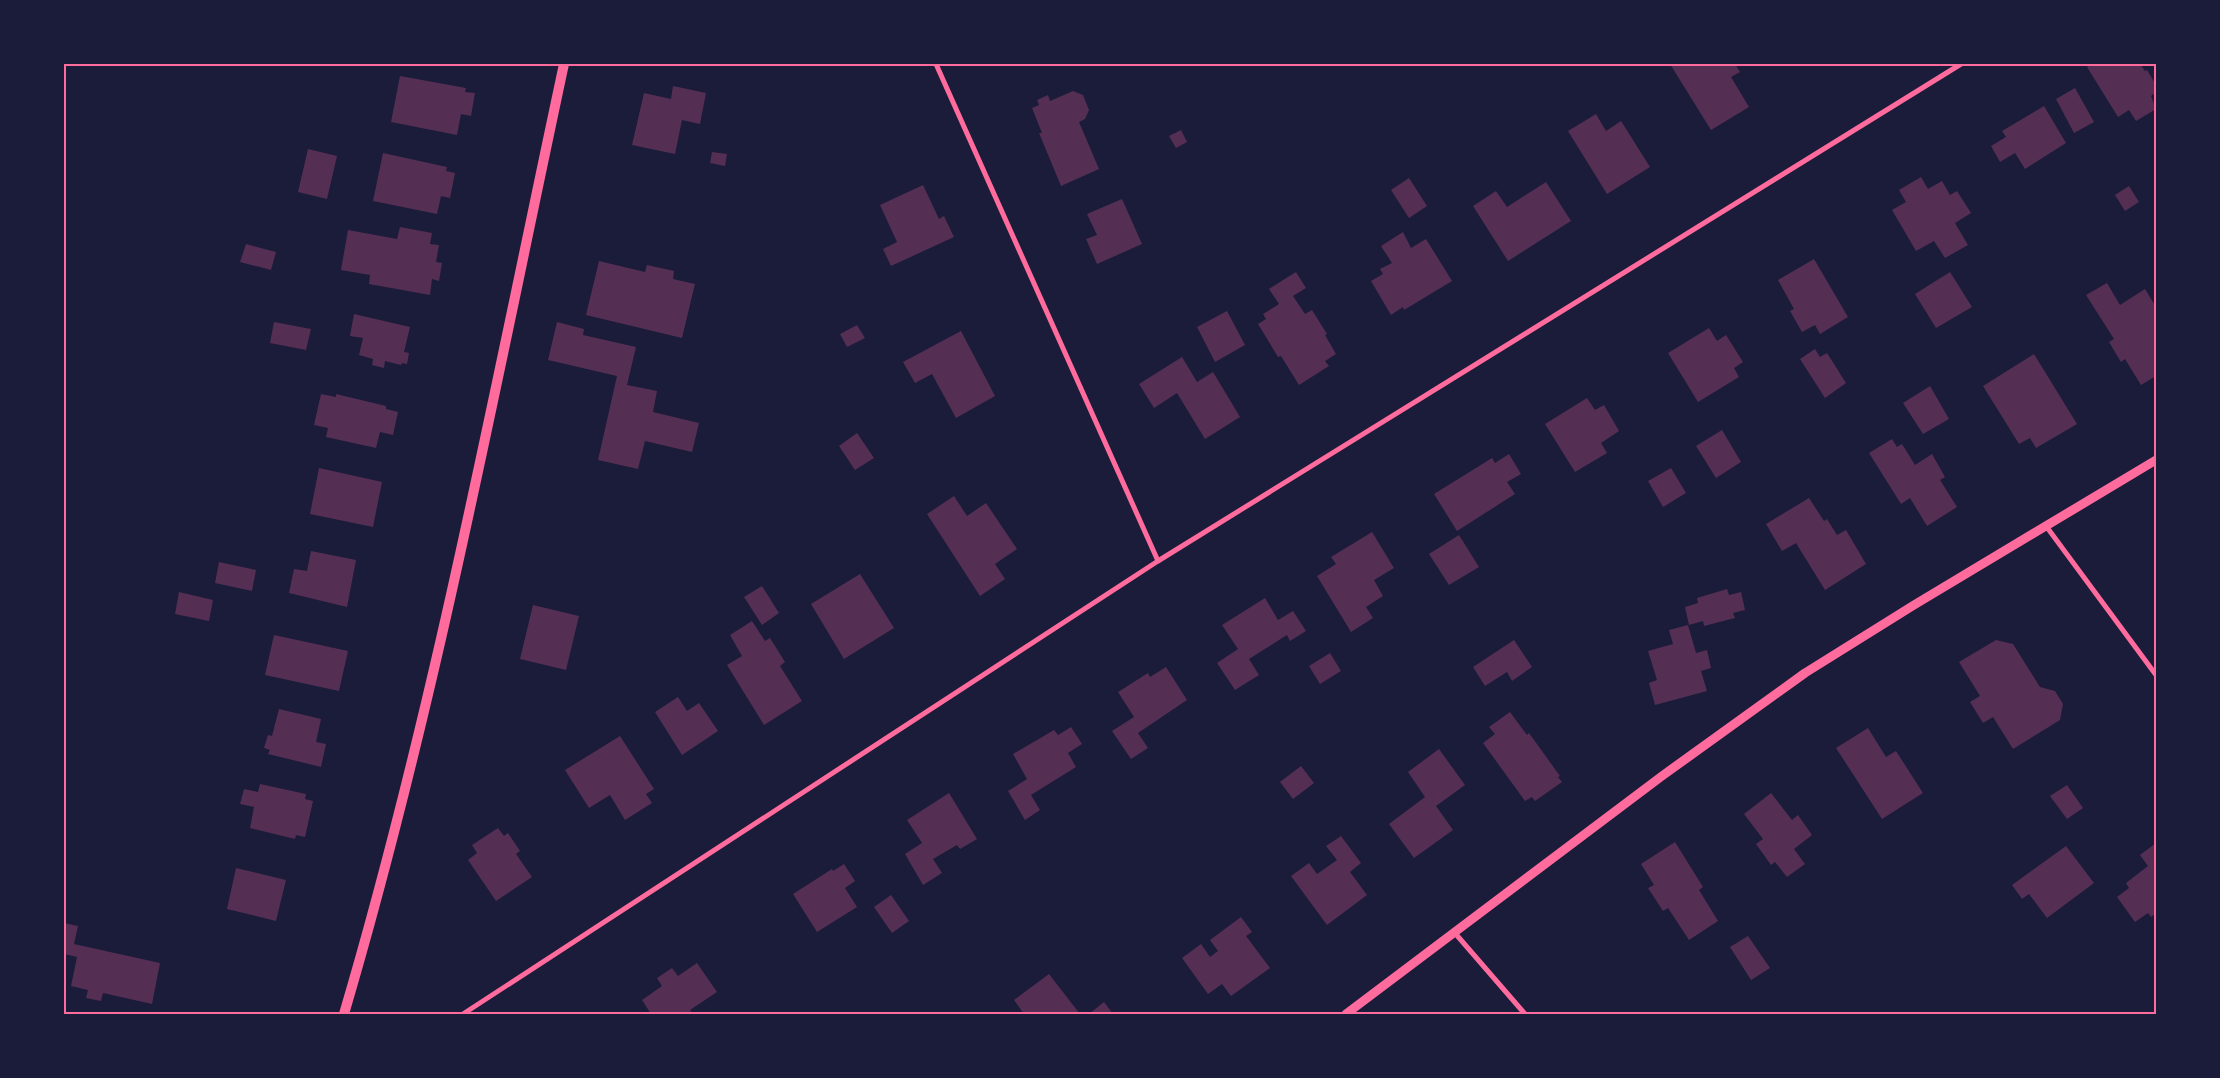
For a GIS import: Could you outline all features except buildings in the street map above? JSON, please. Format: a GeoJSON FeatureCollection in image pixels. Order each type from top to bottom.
{"type":"FeatureCollection","features":[{"type":"Feature","properties":{"kind":"main road"},"geometry":{"type":"LineString","coordinates":[[344,1014],[373,917],[406,785],[463,535],[564,64]]}},
{"type":"Feature","properties":{"kind":"street"},"geometry":{"type":"LineString","coordinates":[[936,64],[1158,561]]}},
{"type":"Feature","properties":{"kind":"street"},"geometry":{"type":"LineString","coordinates":[[463,1014],[1158,561],[1961,64]]}},
{"type":"Feature","properties":{"kind":"street"},"geometry":{"type":"LineString","coordinates":[[1346,1014],[1662,776],[1805,674],[2156,460]]}},
{"type":"Feature","properties":{"kind":"street"},"geometry":{"type":"LineString","coordinates":[[2046,526],[2156,675]]}},
{"type":"Feature","properties":{"kind":"street"},"geometry":{"type":"LineString","coordinates":[[1454,932],[1525,1014]]}}]}
